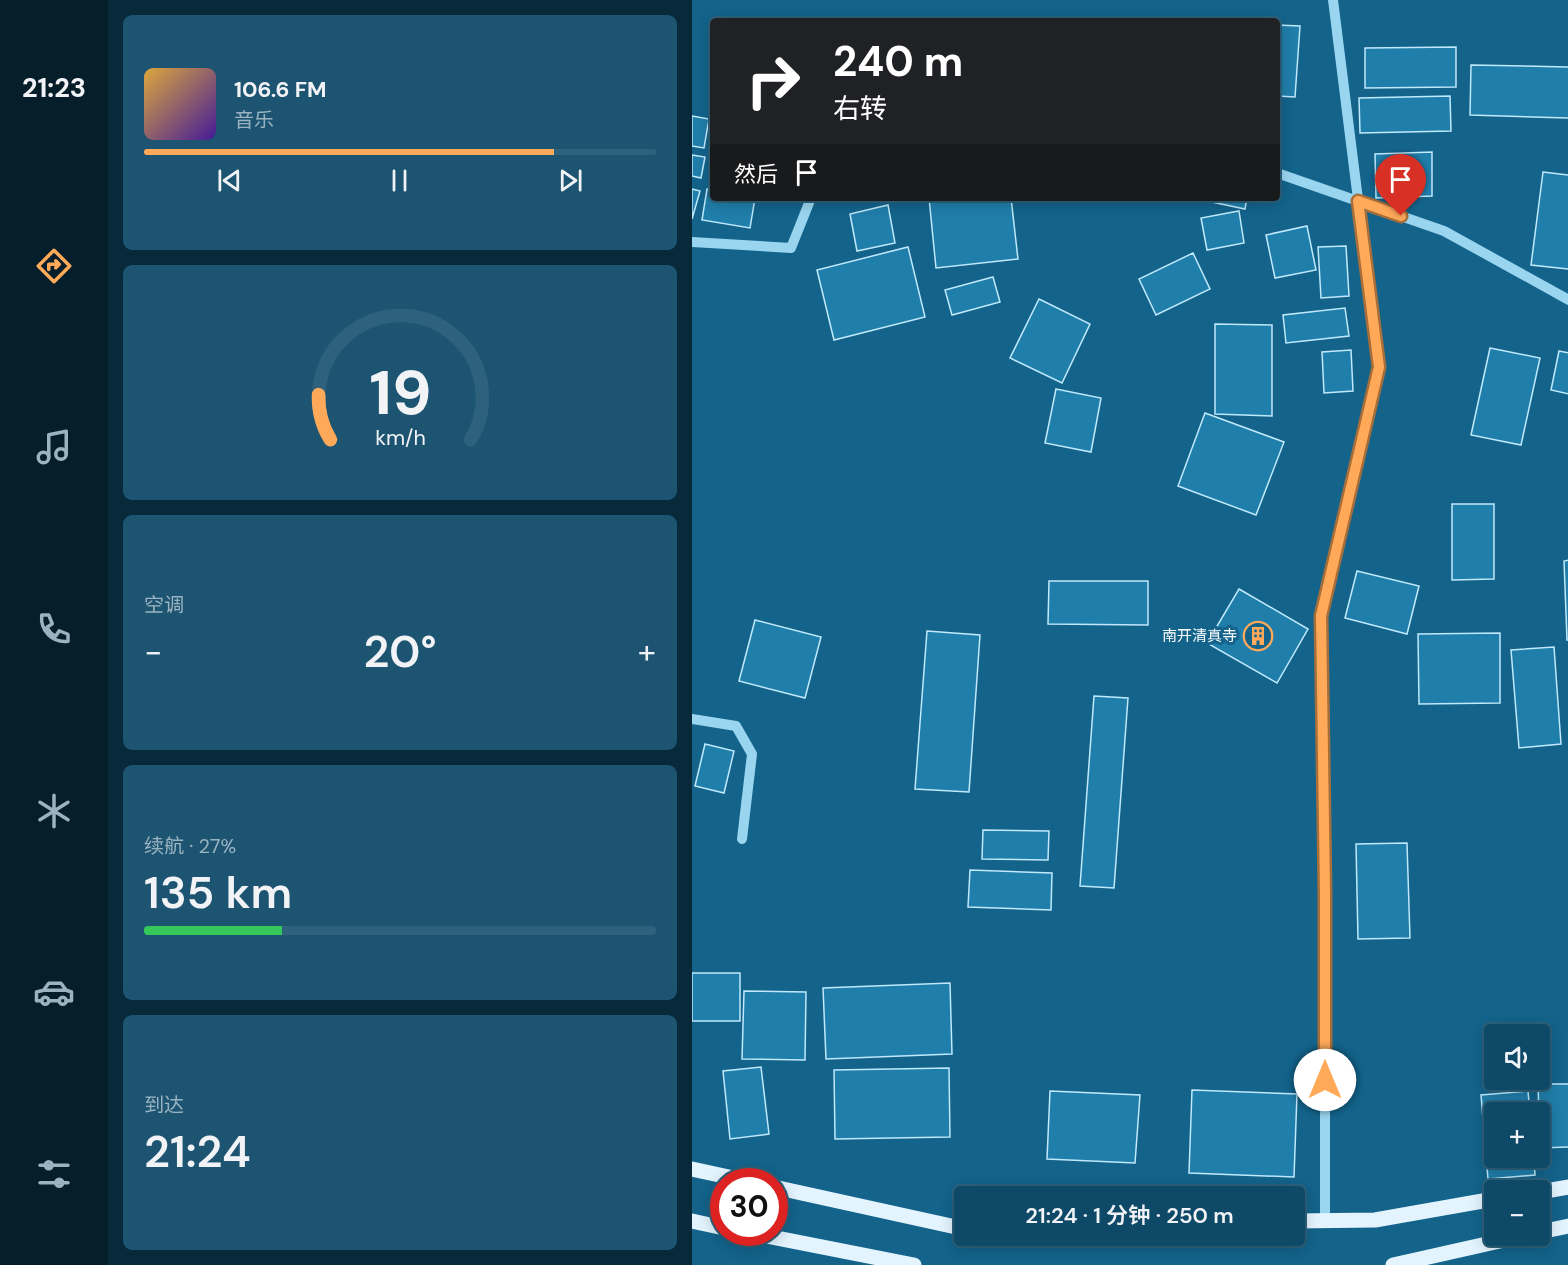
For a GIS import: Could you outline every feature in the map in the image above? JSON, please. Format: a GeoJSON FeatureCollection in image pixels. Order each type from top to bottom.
{"type":"FeatureCollection","features":[{"type":"Feature","properties":{"kind":"main road"},"geometry":{"type":"LineString","coordinates":[[692,1169],[710,1173]]}},
{"type":"Feature","properties":{"kind":"main road"},"geometry":{"type":"LineString","coordinates":[[1550,1190],[1568,1187]]}},
{"type":"Feature","properties":{"kind":"main road"},"geometry":{"type":"LineString","coordinates":[[788,1190],[954,1227]]}},
{"type":"Feature","properties":{"kind":"main road"},"geometry":{"type":"LineString","coordinates":[[1305,1221],[1374,1220],[1484,1201]]}},
{"type":"Feature","properties":{"kind":"main road"},"geometry":{"type":"LineString","coordinates":[[692,1221],[710,1225]]}},
{"type":"Feature","properties":{"kind":"main road"},"geometry":{"type":"LineString","coordinates":[[1550,1230],[1568,1226]]}},
{"type":"Feature","properties":{"kind":"main road"},"geometry":{"type":"LineString","coordinates":[[788,1240],[914,1265]]}},
{"type":"Feature","properties":{"kind":"main road"},"geometry":{"type":"LineString","coordinates":[[1392,1265],[1484,1244]]}},
{"type":"Feature","properties":{"kind":"street"},"geometry":{"type":"LineString","coordinates":[[1325,1221],[1325,893],[1321,616],[1379,367],[1333,0]]}},
{"type":"Feature","properties":{"kind":"street"},"geometry":{"type":"LineString","coordinates":[[1280,173],[1444,231],[1568,300]]}},
{"type":"Feature","properties":{"kind":"street"},"geometry":{"type":"LineString","coordinates":[[692,242],[791,248],[810,201]]}},
{"type":"Feature","properties":{"kind":"street"},"geometry":{"type":"LineString","coordinates":[[692,719],[736,726],[752,754],[742,839]]}},
{"type":"Feature","properties":{"kind":"building"},"geometry":{"type":"Polygon","coordinates":[[[1280,25],[1300,26],[1295,97],[1280,96],[1280,25]]]}},
{"type":"Feature","properties":{"kind":"building"},"geometry":{"type":"Polygon","coordinates":[[[1456,47],[1456,87],[1365,88],[1365,48],[1456,47]]]}},
{"type":"Feature","properties":{"kind":"building"},"geometry":{"type":"Polygon","coordinates":[[[1471,65],[1569,67],[1569,118],[1470,115],[1471,65]]]}},
{"type":"Feature","properties":{"kind":"building"},"geometry":{"type":"Polygon","coordinates":[[[1450,96],[1451,131],[1360,133],[1359,98],[1450,96]]]}},
{"type":"Feature","properties":{"kind":"building"},"geometry":{"type":"Polygon","coordinates":[[[692,116],[709,119],[704,148],[692,146],[692,116]]]}},
{"type":"Feature","properties":{"kind":"building"},"geometry":{"type":"Polygon","coordinates":[[[1432,152],[1432,196],[1376,198],[1375,154],[1432,152]]]}},
{"type":"Feature","properties":{"kind":"building"},"geometry":{"type":"Polygon","coordinates":[[[692,155],[705,157],[701,178],[692,176],[692,155]]]}},
{"type":"Feature","properties":{"kind":"building"},"geometry":{"type":"Polygon","coordinates":[[[1543,172],[1569,175],[1569,269],[1531,265],[1543,172]]]}},
{"type":"Feature","properties":{"kind":"building"},"geometry":{"type":"Polygon","coordinates":[[[692,189],[700,191],[692,219],[692,189]]]}},
{"type":"Feature","properties":{"kind":"building"},"geometry":{"type":"Polygon","coordinates":[[[707,189],[710,190],[710,201],[754,201],[750,228],[702,220],[707,189]]]}},
{"type":"Feature","properties":{"kind":"building"},"geometry":{"type":"Polygon","coordinates":[[[929,201],[1011,201],[1018,259],[936,268],[929,201]]]}},
{"type":"Feature","properties":{"kind":"building"},"geometry":{"type":"Polygon","coordinates":[[[1207,201],[1246,201],[1245,209],[1207,201]]]}},
{"type":"Feature","properties":{"kind":"building"},"geometry":{"type":"Polygon","coordinates":[[[888,205],[895,243],[857,251],[850,214],[888,205]]]}},
{"type":"Feature","properties":{"kind":"building"},"geometry":{"type":"Polygon","coordinates":[[[1239,211],[1244,243],[1207,250],[1201,218],[1239,211]]]}},
{"type":"Feature","properties":{"kind":"building"},"geometry":{"type":"Polygon","coordinates":[[[1307,226],[1316,270],[1275,278],[1266,235],[1307,226]]]}},
{"type":"Feature","properties":{"kind":"building"},"geometry":{"type":"Polygon","coordinates":[[[1346,246],[1349,296],[1321,298],[1318,247],[1346,246]]]}},
{"type":"Feature","properties":{"kind":"building"},"geometry":{"type":"Polygon","coordinates":[[[908,247],[925,317],[834,340],[817,270],[908,247]]]}},
{"type":"Feature","properties":{"kind":"building"},"geometry":{"type":"Polygon","coordinates":[[[1193,253],[1210,289],[1156,315],[1139,279],[1193,253]]]}},
{"type":"Feature","properties":{"kind":"building"},"geometry":{"type":"Polygon","coordinates":[[[993,277],[1000,302],[952,315],[945,290],[993,277]]]}},
{"type":"Feature","properties":{"kind":"building"},"geometry":{"type":"Polygon","coordinates":[[[1039,299],[1090,324],[1062,383],[1010,358],[1039,299]]]}},
{"type":"Feature","properties":{"kind":"building"},"geometry":{"type":"Polygon","coordinates":[[[1345,308],[1349,336],[1286,343],[1283,315],[1345,308]]]}},
{"type":"Feature","properties":{"kind":"building"},"geometry":{"type":"Polygon","coordinates":[[[1215,324],[1272,325],[1272,416],[1215,414],[1215,324]]]}},
{"type":"Feature","properties":{"kind":"building"},"geometry":{"type":"Polygon","coordinates":[[[1490,348],[1540,358],[1521,445],[1471,435],[1490,348]]]}},
{"type":"Feature","properties":{"kind":"building"},"geometry":{"type":"Polygon","coordinates":[[[1351,350],[1353,391],[1324,393],[1322,352],[1351,350]]]}},
{"type":"Feature","properties":{"kind":"building"},"geometry":{"type":"Polygon","coordinates":[[[1559,351],[1569,353],[1569,394],[1551,390],[1559,351]]]}},
{"type":"Feature","properties":{"kind":"building"},"geometry":{"type":"Polygon","coordinates":[[[1056,389],[1101,398],[1091,452],[1045,443],[1056,389]]]}},
{"type":"Feature","properties":{"kind":"building"},"geometry":{"type":"Polygon","coordinates":[[[1205,413],[1284,442],[1256,515],[1178,486],[1205,413]]]}},
{"type":"Feature","properties":{"kind":"building"},"geometry":{"type":"Polygon","coordinates":[[[1452,504],[1494,504],[1494,579],[1452,580],[1452,504]]]}},
{"type":"Feature","properties":{"kind":"building"},"geometry":{"type":"Polygon","coordinates":[[[1569,560],[1569,640],[1567,640],[1564,561],[1569,560]]]}},
{"type":"Feature","properties":{"kind":"building"},"geometry":{"type":"Polygon","coordinates":[[[1357,571],[1419,586],[1407,634],[1345,618],[1357,571]]]}},
{"type":"Feature","properties":{"kind":"building"},"geometry":{"type":"Polygon","coordinates":[[[1049,581],[1148,581],[1148,625],[1048,624],[1049,581]]]}},
{"type":"Feature","properties":{"kind":"building","name":"南开清真寺"},"geometry":{"type":"Polygon","coordinates":[[[1239,589],[1308,629],[1277,683],[1207,643],[1239,589]]]}},
{"type":"Feature","properties":{"kind":"building"},"geometry":{"type":"Polygon","coordinates":[[[755,620],[821,637],[805,698],[739,681],[755,620]]]}},
{"type":"Feature","properties":{"kind":"building"},"geometry":{"type":"Polygon","coordinates":[[[927,631],[980,635],[969,792],[915,789],[927,631]]]}},
{"type":"Feature","properties":{"kind":"building"},"geometry":{"type":"Polygon","coordinates":[[[1500,633],[1500,703],[1419,704],[1418,634],[1500,633]]]}},
{"type":"Feature","properties":{"kind":"building"},"geometry":{"type":"Polygon","coordinates":[[[1554,647],[1561,744],[1519,748],[1511,650],[1554,647]]]}},
{"type":"Feature","properties":{"kind":"building"},"geometry":{"type":"Polygon","coordinates":[[[1094,696],[1128,698],[1114,888],[1080,886],[1094,696]]]}},
{"type":"Feature","properties":{"kind":"building"},"geometry":{"type":"Polygon","coordinates":[[[705,744],[734,751],[724,793],[695,786],[705,744]]]}},
{"type":"Feature","properties":{"kind":"building"},"geometry":{"type":"Polygon","coordinates":[[[983,830],[1049,831],[1048,860],[982,859],[983,830]]]}},
{"type":"Feature","properties":{"kind":"building"},"geometry":{"type":"Polygon","coordinates":[[[1407,843],[1410,938],[1358,939],[1356,844],[1407,843]]]}},
{"type":"Feature","properties":{"kind":"building"},"geometry":{"type":"Polygon","coordinates":[[[970,870],[1052,873],[1051,910],[968,907],[970,870]]]}},
{"type":"Feature","properties":{"kind":"building"},"geometry":{"type":"Polygon","coordinates":[[[692,973],[740,973],[740,1021],[692,1021],[692,973]]]}},
{"type":"Feature","properties":{"kind":"building"},"geometry":{"type":"Polygon","coordinates":[[[950,983],[952,1054],[826,1059],[823,988],[950,983]]]}},
{"type":"Feature","properties":{"kind":"building"},"geometry":{"type":"Polygon","coordinates":[[[744,991],[806,992],[805,1060],[742,1059],[744,991]]]}},
{"type":"Feature","properties":{"kind":"building"},"geometry":{"type":"Polygon","coordinates":[[[761,1067],[769,1134],[730,1139],[723,1071],[761,1067]]]}},
{"type":"Feature","properties":{"kind":"building"},"geometry":{"type":"Polygon","coordinates":[[[949,1068],[950,1137],[835,1139],[834,1070],[949,1068]]]}},
{"type":"Feature","properties":{"kind":"building"},"geometry":{"type":"Polygon","coordinates":[[[1550,1084],[1569,1084],[1569,1147],[1550,1148],[1550,1102],[1539,1102],[1538,1090],[1550,1090],[1550,1084]]]}},
{"type":"Feature","properties":{"kind":"building"},"geometry":{"type":"Polygon","coordinates":[[[1192,1090],[1297,1094],[1294,1177],[1189,1173],[1192,1090]]]}},
{"type":"Feature","properties":{"kind":"building"},"geometry":{"type":"Polygon","coordinates":[[[1050,1091],[1140,1095],[1135,1163],[1047,1159],[1050,1091]]]}},
{"type":"Feature","properties":{"kind":"building"},"geometry":{"type":"Polygon","coordinates":[[[1528,1091],[1529,1102],[1484,1102],[1484,1131],[1481,1095],[1528,1091]]]}},
{"type":"Feature","properties":{"kind":"building"},"geometry":{"type":"Polygon","coordinates":[[[1487,1168],[1535,1168],[1535,1175],[1488,1179],[1487,1168]]]}},
{"type":"Feature","properties":{"kind":"place","name":"南开清真寺"},"geometry":{"type":"Point","coordinates":[1258,636]}},
{"type":"Feature","properties":{"kind":"route"},"geometry":{"type":"LineString","coordinates":[[1325,1080],[1321,616],[1379,367],[1358,201],[1401,216]]}}]}
